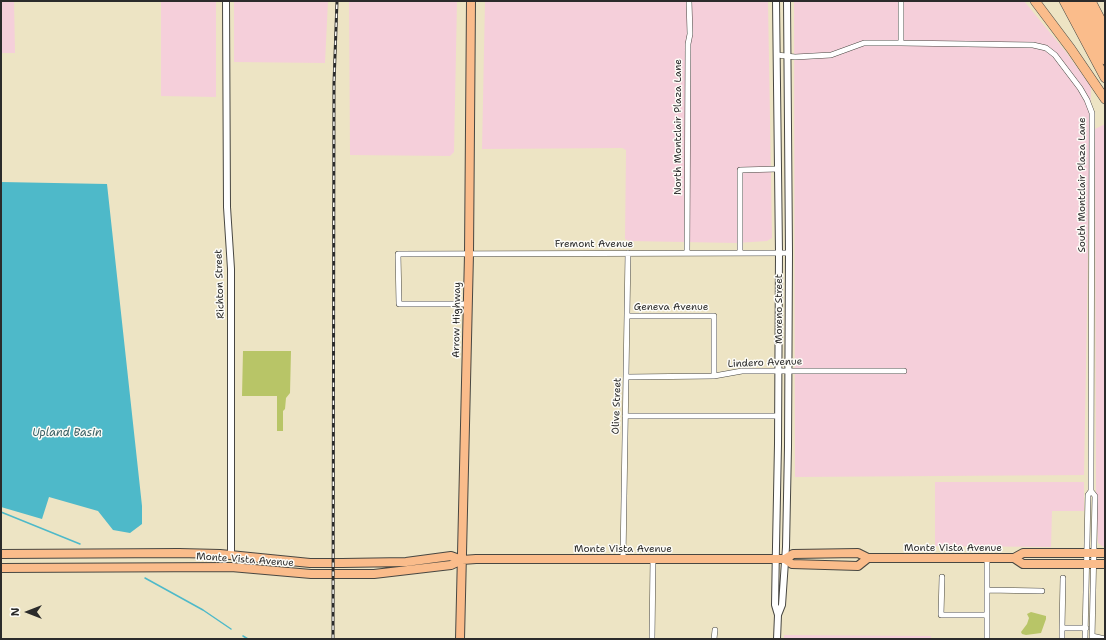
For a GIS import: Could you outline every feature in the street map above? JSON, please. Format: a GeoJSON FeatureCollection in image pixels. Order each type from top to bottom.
{"type":"FeatureCollection","features":[{"type":"Feature","properties":{"kind":"highway"},"geometry":{"type":"LineString","coordinates":[[1035,1],[1067,43],[1105,99]]}},
{"type":"Feature","properties":{"kind":"highway"},"geometry":{"type":"LineString","coordinates":[[1064,1],[1105,78]]}},
{"type":"Feature","properties":{"kind":"highway"},"geometry":{"type":"LineString","coordinates":[[1074,1],[1105,60]]}},
{"type":"Feature","properties":{"kind":"highway"},"geometry":{"type":"LineString","coordinates":[[1082,1],[1105,44]]}},
{"type":"Feature","properties":{"kind":"highway"},"geometry":{"type":"LineString","coordinates":[[1091,1],[1105,28]]}},
{"type":"Feature","properties":{"kind":"main road","name":"Arrow Highway"},"geometry":{"type":"LineString","coordinates":[[460,639],[469,254],[471,1]]}},
{"type":"Feature","properties":{"kind":"main road","name":"Monte Vista Avenue"},"geometry":{"type":"LineString","coordinates":[[1,554],[179,553],[231,555],[310,563],[406,562],[451,556],[462,560],[780,559],[793,554],[858,552],[868,558],[1014,558],[1023,553],[1105,554]]}},
{"type":"Feature","properties":{"kind":"main road","name":"Monte Vista Avenue"},"geometry":{"type":"LineString","coordinates":[[780,559],[792,564],[858,566],[868,558]]}},
{"type":"Feature","properties":{"kind":"main road","name":"Monte Vista Avenue"},"geometry":{"type":"LineString","coordinates":[[1014,558],[1023,564],[1105,564]]}},
{"type":"Feature","properties":{"kind":"main road","name":"Monte Vista Avenue"},"geometry":{"type":"LineString","coordinates":[[1,568],[231,567],[311,574],[374,574],[451,565],[462,560]]}},
{"type":"Feature","properties":{"kind":"street","name":"Richton Street"},"geometry":{"type":"LineString","coordinates":[[226,1],[227,207],[231,269],[231,567]]}},
{"type":"Feature","properties":{"kind":"street","name":"North Montclair Plaza Lane"},"geometry":{"type":"LineString","coordinates":[[687,252],[688,44],[690,34],[690,1]]}},
{"type":"Feature","properties":{"kind":"street","name":"Moreno Street"},"geometry":{"type":"LineString","coordinates":[[776,1],[779,253],[778,416],[782,605],[778,615],[776,639]]}},
{"type":"Feature","properties":{"kind":"street","name":"Moreno Street"},"geometry":{"type":"LineString","coordinates":[[780,559],[787,513],[789,371],[787,1]]}},
{"type":"Feature","properties":{"kind":"street"},"geometry":{"type":"LineString","coordinates":[[901,1],[901,43]]}},
{"type":"Feature","properties":{"kind":"street","name":"South Montclair Plaza Lane"},"geometry":{"type":"LineString","coordinates":[[777,55],[788,57],[831,55],[864,43],[1033,45],[1046,48],[1055,55],[1080,88],[1092,113],[1091,490],[1088,495],[1090,564]]}},
{"type":"Feature","properties":{"kind":"street"},"geometry":{"type":"LineString","coordinates":[[740,253],[740,170],[778,170]]}},
{"type":"Feature","properties":{"kind":"street","name":"Fremont Avenue"},"geometry":{"type":"LineString","coordinates":[[468,304],[399,304],[398,254],[687,252],[789,253]]}},
{"type":"Feature","properties":{"kind":"street","name":"Olive Street"},"geometry":{"type":"LineString","coordinates":[[624,559],[628,253]]}},
{"type":"Feature","properties":{"kind":"street","name":"Geneva Avenue"},"geometry":{"type":"LineString","coordinates":[[628,316],[714,316],[714,376]]}},
{"type":"Feature","properties":{"kind":"street","name":"Lindero Avenue"},"geometry":{"type":"LineString","coordinates":[[627,377],[714,376],[735,372],[779,371],[904,371]]}},
{"type":"Feature","properties":{"kind":"street"},"geometry":{"type":"LineString","coordinates":[[625,416],[778,416]]}},
{"type":"Feature","properties":{"kind":"street"},"geometry":{"type":"LineString","coordinates":[[987,558],[987,639]]}},
{"type":"Feature","properties":{"kind":"street"},"geometry":{"type":"LineString","coordinates":[[652,639],[654,559]]}},
{"type":"Feature","properties":{"kind":"street"},"geometry":{"type":"LineString","coordinates":[[1085,639],[1090,564]]}},
{"type":"Feature","properties":{"kind":"street"},"geometry":{"type":"LineString","coordinates":[[1090,564],[1092,637],[1105,639]]}},
{"type":"Feature","properties":{"kind":"street"},"geometry":{"type":"LineString","coordinates":[[942,577],[942,615],[987,615]]}},
{"type":"Feature","properties":{"kind":"street"},"geometry":{"type":"LineString","coordinates":[[1062,639],[1063,578]]}},
{"type":"Feature","properties":{"kind":"street"},"geometry":{"type":"LineString","coordinates":[[987,590],[1042,591]]}},
{"type":"Feature","properties":{"kind":"street"},"geometry":{"type":"LineString","coordinates":[[1062,628],[1086,628]]}},
{"type":"Feature","properties":{"kind":"street"},"geometry":{"type":"LineString","coordinates":[[714,639],[715,630]]}},
{"type":"Feature","properties":{"kind":"shaded area"},"geometry":{"type":"Polygon","coordinates":[[[1,1],[14,1],[15,53],[1,53],[1,1]]]}},
{"type":"Feature","properties":{"kind":"shaded area"},"geometry":{"type":"Polygon","coordinates":[[[161,1],[216,1],[216,97],[161,96],[161,1]]]}},
{"type":"Feature","properties":{"kind":"shaded area"},"geometry":{"type":"Polygon","coordinates":[[[234,1],[328,1],[325,63],[234,62],[234,1]]]}},
{"type":"Feature","properties":{"kind":"shaded area"},"geometry":{"type":"Polygon","coordinates":[[[349,1],[457,1],[454,152],[450,156],[350,155],[349,1]]]}},
{"type":"Feature","properties":{"kind":"shaded area"},"geometry":{"type":"Polygon","coordinates":[[[485,1],[768,1],[772,238],[767,241],[737,243],[629,241],[625,239],[626,150],[622,148],[482,149],[485,1]]]}},
{"type":"Feature","properties":{"kind":"shaded area"},"geometry":{"type":"Polygon","coordinates":[[[794,1],[1024,1],[1066,52],[1091,87],[1084,475],[795,477],[794,1]]]}},
{"type":"Feature","properties":{"kind":"shaded area"},"geometry":{"type":"Polygon","coordinates":[[[1105,124],[1105,548],[1098,543],[1096,494],[1095,129],[1105,124]]]}},
{"type":"Feature","properties":{"kind":"shaded area"},"geometry":{"type":"Polygon","coordinates":[[[935,482],[1084,482],[1084,511],[1052,511],[1051,547],[935,546],[935,482]]]}},
{"type":"Feature","properties":{"kind":"shaded area"},"geometry":{"type":"Polygon","coordinates":[[[784,635],[931,636],[931,639],[784,639],[784,635]]]}},
{"type":"Feature","properties":{"kind":"green space"},"geometry":{"type":"Polygon","coordinates":[[[243,351],[291,351],[290,393],[286,398],[285,409],[283,411],[283,431],[277,431],[277,396],[242,396],[243,351]]]}},
{"type":"Feature","properties":{"kind":"green space"},"geometry":{"type":"Polygon","coordinates":[[[1031,612],[1046,616],[1041,633],[1026,635],[1022,634],[1021,632],[1027,624],[1029,618],[1027,614],[1031,612]]]}},
{"type":"Feature","properties":{"kind":"water","name":"Upland Basin"},"geometry":{"type":"Polygon","coordinates":[[[1,182],[107,184],[142,506],[142,524],[130,533],[113,530],[98,511],[49,497],[42,519],[1,507],[1,182]]]}},
{"type":"Feature","properties":{"kind":"waterway"},"geometry":{"type":"LineString","coordinates":[[1,512],[80,544]]}},
{"type":"Feature","properties":{"kind":"waterway"},"geometry":{"type":"LineString","coordinates":[[145,578],[203,610],[231,629]]}},
{"type":"Feature","properties":{"kind":"waterway"},"geometry":{"type":"LineString","coordinates":[[243,636],[248,639]]}},
{"type":"Feature","properties":{"kind":"railway"},"geometry":{"type":"LineString","coordinates":[[333,639],[334,83],[337,1]]}}]}
